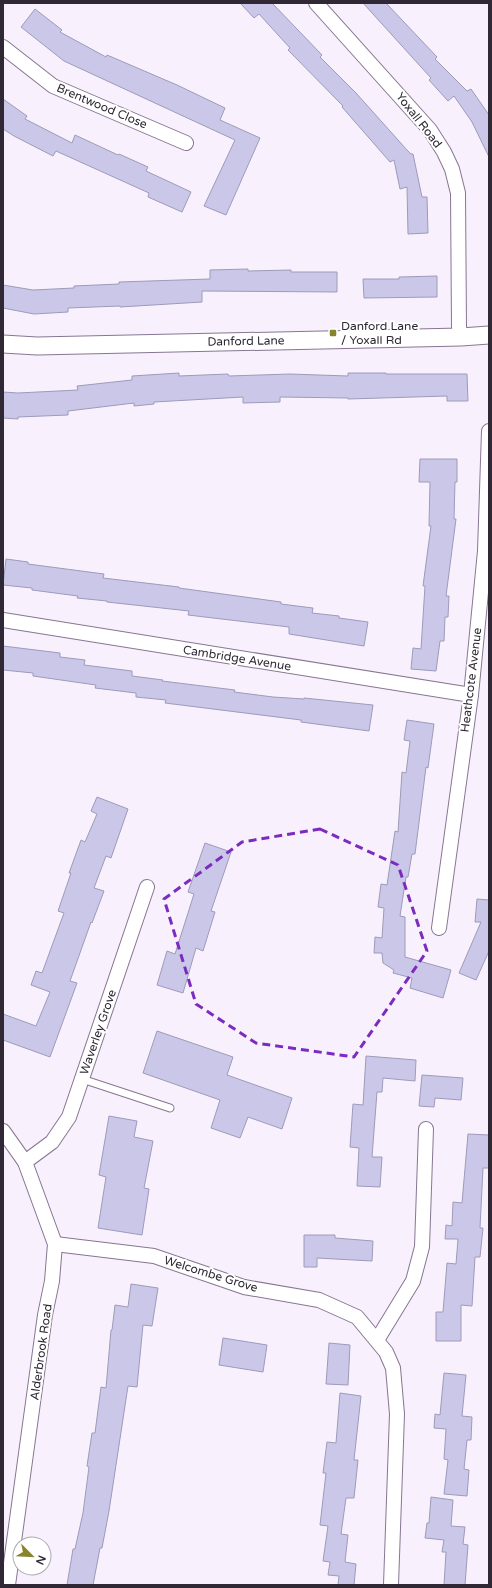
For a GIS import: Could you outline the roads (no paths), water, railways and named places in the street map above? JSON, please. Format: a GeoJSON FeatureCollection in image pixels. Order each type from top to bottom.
{"type":"FeatureCollection","features":[{"type":"Feature","properties":{"kind":"street","name":"Yoxall Road"},"geometry":{"type":"LineString","coordinates":[[316,3],[430,130],[444,152],[452,169],[458,193],[459,327],[462,337]]}},
{"type":"Feature","properties":{"kind":"street","name":"Brentwood Close"},"geometry":{"type":"LineString","coordinates":[[3,47],[53,86],[186,143]]}},
{"type":"Feature","properties":{"kind":"street","name":"Danford Lane"},"geometry":{"type":"LineString","coordinates":[[3,344],[37,346],[462,337],[488,338]]}},
{"type":"Feature","properties":{"kind":"street","name":"Heathcote Avenue"},"geometry":{"type":"LineString","coordinates":[[439,928],[470,695],[487,551],[489,431]]}},
{"type":"Feature","properties":{"kind":"street","name":"Cambridge Avenue"},"geometry":{"type":"LineString","coordinates":[[3,620],[470,695]]}},
{"type":"Feature","properties":{"kind":"street","name":"Waverley Grove"},"geometry":{"type":"LineString","coordinates":[[25,1162],[52,1142],[69,1117],[147,887]]}},
{"type":"Feature","properties":{"kind":"street"},"geometry":{"type":"LineString","coordinates":[[377,1340],[413,1281],[422,1247],[426,1129]]}},
{"type":"Feature","properties":{"kind":"street","name":"Alderbrook Road"},"geometry":{"type":"LineString","coordinates":[[3,1130],[25,1162],[55,1244],[52,1281],[45,1315],[8,1585]]}},
{"type":"Feature","properties":{"kind":"street","name":"Welcombe Grove"},"geometry":{"type":"LineString","coordinates":[[55,1244],[154,1256],[244,1287],[318,1300],[357,1317],[386,1352],[393,1368],[397,1414],[391,1585]]}},
{"type":"Feature","properties":{"kind":"lane"},"geometry":{"type":"LineString","coordinates":[[82,1079],[170,1108]]}},
{"type":"Feature","properties":{"kind":"place","name":"Danford Lane / Yoxall Rd"},"geometry":{"type":"Point","coordinates":[333,333]}}]}
